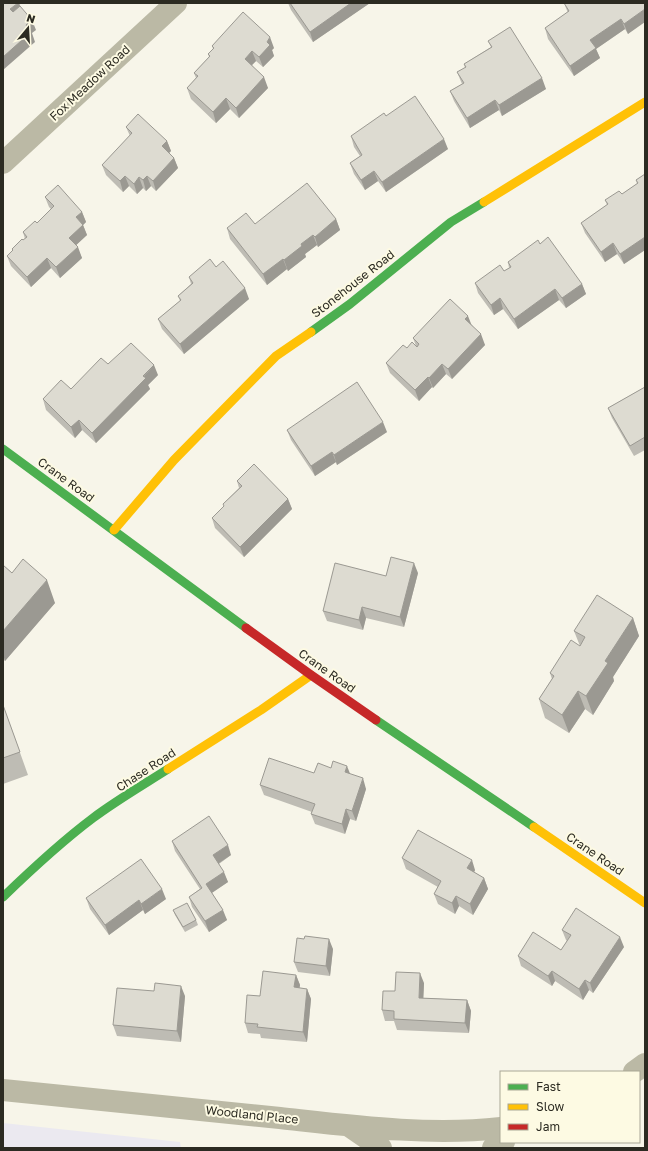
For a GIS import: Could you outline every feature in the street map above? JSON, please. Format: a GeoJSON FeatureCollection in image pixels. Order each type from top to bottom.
{"type":"FeatureCollection","features":[{"type":"Feature","properties":{"kind":"street","name":"Fox Meadow Road"},"geometry":{"type":"LineString","coordinates":[[3,163],[176,3]]}},
{"type":"Feature","properties":{"kind":"street","name":"Stonehouse Road"},"geometry":{"type":"LineString","coordinates":[[114,530],[174,460],[276,356],[350,304],[451,222],[645,102]]}},
{"type":"Feature","properties":{"kind":"street","name":"Crane Road"},"geometry":{"type":"LineString","coordinates":[[3,449],[258,638],[645,904]]}},
{"type":"Feature","properties":{"kind":"street","name":"Chase Road"},"geometry":{"type":"LineString","coordinates":[[3,897],[51,852],[95,817],[276,700],[311,675]]}},
{"type":"Feature","properties":{"kind":"street"},"geometry":{"type":"LineString","coordinates":[[635,1071],[645,1064]]}},
{"type":"Feature","properties":{"kind":"street","name":"Woodland Place"},"geometry":{"type":"LineString","coordinates":[[3,1090],[348,1125],[446,1132],[500,1128]]}},
{"type":"Feature","properties":{"kind":"street"},"geometry":{"type":"LineString","coordinates":[[348,1125],[381,1148]]}},
{"type":"Feature","properties":{"kind":"street"},"geometry":{"type":"LineString","coordinates":[[493,1148],[502,1143]]}},
{"type":"Feature","properties":{"kind":"shaded area"},"geometry":{"type":"Polygon","coordinates":[[[3,1123],[180,1142],[181,1148],[3,1148],[3,1123]]]}},
{"type":"Feature","properties":{"kind":"building"},"geometry":{"type":"Polygon","coordinates":[[[3,3],[18,3],[10,9],[13,12],[20,6],[32,20],[26,25],[31,32],[3,57],[3,3]]]}},
{"type":"Feature","properties":{"kind":"building"},"geometry":{"type":"Polygon","coordinates":[[[290,3],[351,3],[310,32],[290,3]]]}},
{"type":"Feature","properties":{"kind":"building"},"geometry":{"type":"Polygon","coordinates":[[[564,3],[645,3],[645,9],[624,24],[621,19],[590,40],[596,48],[570,66],[545,28],[569,11],[564,3]]]}},
{"type":"Feature","properties":{"kind":"building"},"geometry":{"type":"Polygon","coordinates":[[[243,12],[270,37],[267,42],[270,45],[259,57],[252,51],[245,59],[264,77],[236,108],[226,98],[213,112],[187,88],[198,76],[194,73],[210,56],[208,54],[214,48],[212,46],[243,12]]]}},
{"type":"Feature","properties":{"kind":"building"},"geometry":{"type":"Polygon","coordinates":[[[510,27],[542,78],[499,105],[495,100],[467,118],[450,91],[464,83],[457,72],[466,67],[464,64],[492,47],[488,41],[510,27]]]}},
{"type":"Feature","properties":{"kind":"building"},"geometry":{"type":"Polygon","coordinates":[[[415,96],[444,139],[382,182],[374,171],[361,180],[350,163],[362,155],[351,136],[384,113],[386,116],[415,96]]]}},
{"type":"Feature","properties":{"kind":"building"},"geometry":{"type":"Polygon","coordinates":[[[138,114],[167,141],[162,146],[174,158],[153,181],[147,176],[143,180],[139,177],[134,184],[125,176],[120,181],[102,165],[132,133],[126,127],[138,114]]]}},
{"type":"Feature","properties":{"kind":"building"},"geometry":{"type":"Polygon","coordinates":[[[645,174],[645,237],[620,254],[613,243],[601,252],[581,223],[608,204],[605,200],[619,191],[622,194],[638,183],[636,180],[645,174]]]}},
{"type":"Feature","properties":{"kind":"building"},"geometry":{"type":"Polygon","coordinates":[[[307,183],[336,219],[315,237],[313,235],[301,244],[302,246],[263,274],[227,228],[246,213],[255,224],[307,183]]]}},
{"type":"Feature","properties":{"kind":"building"},"geometry":{"type":"Polygon","coordinates":[[[58,185],[82,212],[76,217],[83,225],[69,238],[78,247],[56,267],[47,258],[27,277],[7,256],[22,239],[23,240],[27,237],[23,232],[35,221],[37,223],[54,206],[45,197],[58,185]]]}},
{"type":"Feature","properties":{"kind":"building"},"geometry":{"type":"Polygon","coordinates":[[[548,237],[582,284],[562,298],[555,289],[514,319],[500,298],[491,305],[475,283],[500,265],[504,271],[511,267],[508,262],[538,240],[540,244],[548,237]]]}},
{"type":"Feature","properties":{"kind":"building"},"geometry":{"type":"Polygon","coordinates":[[[210,259],[216,267],[223,261],[245,288],[180,344],[158,319],[181,300],[178,296],[193,283],[189,277],[210,259]]]}},
{"type":"Feature","properties":{"kind":"building"},"geometry":{"type":"Polygon","coordinates":[[[450,299],[468,316],[465,319],[481,334],[448,369],[442,364],[415,390],[386,363],[403,345],[407,348],[412,342],[417,347],[419,344],[413,338],[450,299]]]}},
{"type":"Feature","properties":{"kind":"building"},"geometry":{"type":"Polygon","coordinates":[[[131,343],[154,365],[143,376],[146,378],[92,433],[79,420],[71,427],[43,399],[61,380],[71,389],[101,358],[108,364],[131,343]]]}},
{"type":"Feature","properties":{"kind":"building"},"geometry":{"type":"Polygon","coordinates":[[[357,382],[383,422],[334,455],[332,452],[311,466],[287,430],[357,382]]]}},
{"type":"Feature","properties":{"kind":"building"},"geometry":{"type":"Polygon","coordinates":[[[645,387],[645,437],[630,446],[608,408],[645,387]]]}},
{"type":"Feature","properties":{"kind":"building"},"geometry":{"type":"Polygon","coordinates":[[[254,464],[288,499],[240,547],[212,518],[224,506],[223,504],[242,486],[237,481],[254,464]]]}},
{"type":"Feature","properties":{"kind":"building"},"geometry":{"type":"Polygon","coordinates":[[[391,557],[414,563],[400,617],[362,607],[359,620],[323,611],[335,563],[386,576],[391,557]]]}},
{"type":"Feature","properties":{"kind":"building"},"geometry":{"type":"Polygon","coordinates":[[[23,559],[47,580],[3,631],[3,565],[12,573],[23,559]]]}},
{"type":"Feature","properties":{"kind":"building"},"geometry":{"type":"Polygon","coordinates":[[[597,595],[633,618],[605,661],[608,663],[586,696],[578,691],[562,715],[539,699],[554,676],[550,673],[571,640],[580,646],[585,637],[574,631],[597,595]]]}},
{"type":"Feature","properties":{"kind":"building"},"geometry":{"type":"Polygon","coordinates":[[[3,705],[20,752],[3,758],[3,705]]]}},
{"type":"Feature","properties":{"kind":"building"},"geometry":{"type":"Polygon","coordinates":[[[269,758],[314,773],[318,763],[331,768],[333,761],[347,766],[345,772],[363,778],[352,811],[346,809],[342,824],[311,814],[315,804],[260,785],[269,758]]]}},
{"type":"Feature","properties":{"kind":"building"},"geometry":{"type":"Polygon","coordinates":[[[209,816],[228,845],[213,855],[224,872],[206,884],[223,910],[205,921],[189,897],[202,888],[172,841],[209,816]]]}},
{"type":"Feature","properties":{"kind":"building"},"geometry":{"type":"Polygon","coordinates":[[[418,830],[472,860],[467,868],[484,878],[470,904],[456,896],[452,903],[434,894],[441,881],[402,858],[418,830]]]}},
{"type":"Feature","properties":{"kind":"building"},"geometry":{"type":"Polygon","coordinates":[[[141,859],[162,889],[141,904],[139,900],[105,925],[86,898],[141,859]]]}},
{"type":"Feature","properties":{"kind":"building"},"geometry":{"type":"Polygon","coordinates":[[[187,903],[196,920],[183,927],[173,910],[187,903]]]}},
{"type":"Feature","properties":{"kind":"building"},"geometry":{"type":"Polygon","coordinates":[[[576,908],[620,937],[590,983],[585,980],[579,989],[552,971],[548,976],[518,956],[533,932],[561,950],[571,935],[562,930],[576,908]]]}},
{"type":"Feature","properties":{"kind":"building"},"geometry":{"type":"Polygon","coordinates":[[[305,936],[329,939],[326,966],[294,962],[297,938],[304,939],[305,936]]]}},
{"type":"Feature","properties":{"kind":"building"},"geometry":{"type":"Polygon","coordinates":[[[263,971],[296,975],[294,987],[307,989],[303,1032],[257,1027],[258,1024],[245,1023],[247,995],[260,996],[263,971]]]}},
{"type":"Feature","properties":{"kind":"building"},"geometry":{"type":"Polygon","coordinates":[[[396,972],[420,973],[419,998],[467,1000],[465,1023],[394,1019],[394,1011],[382,1010],[383,991],[395,991],[396,972]]]}},
{"type":"Feature","properties":{"kind":"building"},"geometry":{"type":"Polygon","coordinates":[[[155,983],[181,986],[177,1031],[113,1025],[117,988],[154,991],[155,983]]]}},
{"type":"Feature","properties":{"kind":"traffic: fast"},"geometry":{"type":"LineString","coordinates":[[311,332],[350,304],[451,222],[484,202]]}},
{"type":"Feature","properties":{"kind":"traffic: fast"},"geometry":{"type":"LineString","coordinates":[[3,449],[246,628]]}},
{"type":"Feature","properties":{"kind":"traffic: fast"},"geometry":{"type":"LineString","coordinates":[[376,720],[534,827]]}},
{"type":"Feature","properties":{"kind":"traffic: fast"},"geometry":{"type":"LineString","coordinates":[[3,897],[81,827],[111,805],[168,769]]}},
{"type":"Feature","properties":{"kind":"traffic: slow"},"geometry":{"type":"LineString","coordinates":[[484,202],[645,102]]}},
{"type":"Feature","properties":{"kind":"traffic: slow"},"geometry":{"type":"LineString","coordinates":[[114,530],[174,460],[276,356],[311,332]]}},
{"type":"Feature","properties":{"kind":"traffic: slow"},"geometry":{"type":"LineString","coordinates":[[168,769],[261,710],[311,675]]}},
{"type":"Feature","properties":{"kind":"traffic: slow"},"geometry":{"type":"LineString","coordinates":[[534,827],[645,903]]}},
{"type":"Feature","properties":{"kind":"traffic: jam"},"geometry":{"type":"LineString","coordinates":[[246,628],[376,720]]}}]}
